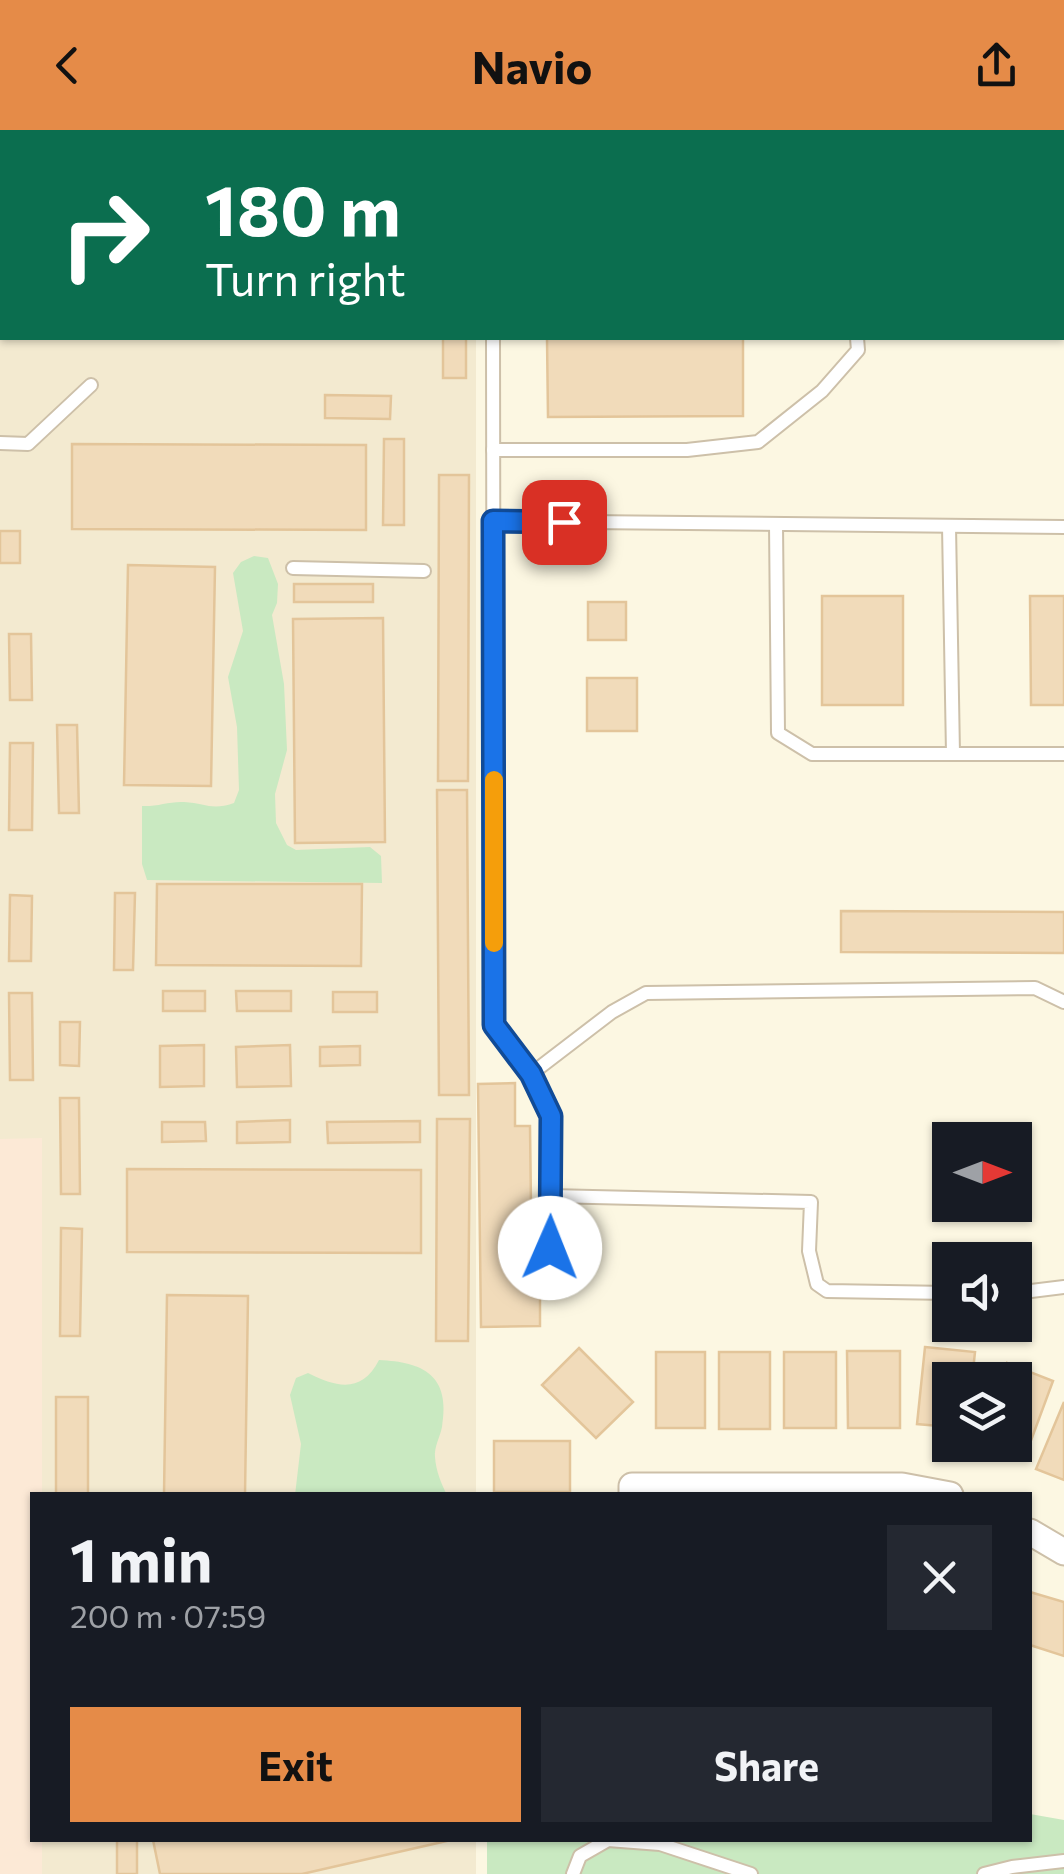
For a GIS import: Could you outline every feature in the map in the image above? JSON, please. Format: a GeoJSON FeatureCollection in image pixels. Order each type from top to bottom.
{"type":"FeatureCollection","features":[{"type":"Feature","properties":{"kind":"street"},"geometry":{"type":"LineString","coordinates":[[632,1492],[632,1486],[902,1486],[934,1492]]}},
{"type":"Feature","properties":{"kind":"street"},"geometry":{"type":"LineString","coordinates":[[1032,1533],[1064,1552]]}},
{"type":"Feature","properties":{"kind":"lane"},"geometry":{"type":"LineString","coordinates":[[493,340],[494,1025],[531,1074],[551,1116],[550,1248]]}},
{"type":"Feature","properties":{"kind":"lane"},"geometry":{"type":"LineString","coordinates":[[493,450],[687,450],[758,442],[822,391],[858,350],[858,340]]}},
{"type":"Feature","properties":{"kind":"lane"},"geometry":{"type":"LineString","coordinates":[[0,443],[28,444],[91,386]]}},
{"type":"Feature","properties":{"kind":"lane"},"geometry":{"type":"LineString","coordinates":[[493,521],[1064,527]]}},
{"type":"Feature","properties":{"kind":"lane"},"geometry":{"type":"LineString","coordinates":[[776,524],[778,733],[812,754],[1064,754]]}},
{"type":"Feature","properties":{"kind":"lane"},"geometry":{"type":"LineString","coordinates":[[950,526],[953,754]]}},
{"type":"Feature","properties":{"kind":"lane"},"geometry":{"type":"LineString","coordinates":[[293,568],[424,571]]}},
{"type":"Feature","properties":{"kind":"lane"},"geometry":{"type":"LineString","coordinates":[[531,1074],[612,1012],[646,994],[1034,988],[1064,1002]]}},
{"type":"Feature","properties":{"kind":"lane"},"geometry":{"type":"LineString","coordinates":[[550,1196],[811,1202],[809,1251],[817,1284],[828,1291],[932,1292]]}},
{"type":"Feature","properties":{"kind":"lane"},"geometry":{"type":"LineString","coordinates":[[1032,1291],[1064,1286]]}},
{"type":"Feature","properties":{"kind":"lane"},"geometry":{"type":"LineString","coordinates":[[573,1874],[580,1856],[604,1842]]}},
{"type":"Feature","properties":{"kind":"lane"},"geometry":{"type":"LineString","coordinates":[[634,1842],[660,1844],[751,1874]]}},
{"type":"Feature","properties":{"kind":"lane"},"geometry":{"type":"LineString","coordinates":[[984,1874],[1064,1862]]}},
{"type":"Feature","properties":{"kind":"shaded area"},"geometry":{"type":"Polygon","coordinates":[[[0,340],[476,340],[476,1492],[42,1492],[42,1139],[0,1139],[0,340]]]}},
{"type":"Feature","properties":{"kind":"shaded area"},"geometry":{"type":"Polygon","coordinates":[[[42,1138],[42,1492],[30,1492],[30,1842],[42,1842],[42,1874],[0,1874],[0,1139],[42,1138]]]}},
{"type":"Feature","properties":{"kind":"shaded area"},"geometry":{"type":"Polygon","coordinates":[[[42,1842],[476,1842],[476,1874],[42,1874],[42,1842]]]}},
{"type":"Feature","properties":{"kind":"green space"},"geometry":{"type":"Polygon","coordinates":[[[254,556],[268,558],[278,584],[272,615],[284,684],[287,750],[275,794],[276,823],[287,845],[296,850],[370,847],[381,856],[382,883],[147,880],[142,864],[142,806],[179,802],[226,805],[234,803],[239,790],[237,727],[228,677],[243,631],[233,573],[241,562],[254,556]]]}},
{"type":"Feature","properties":{"kind":"green space"},"geometry":{"type":"Polygon","coordinates":[[[379,1360],[395,1361],[421,1368],[438,1383],[444,1409],[435,1457],[446,1492],[295,1492],[301,1444],[290,1395],[296,1378],[308,1373],[329,1382],[348,1384],[357,1383],[379,1360]]]}},
{"type":"Feature","properties":{"kind":"green space"},"geometry":{"type":"Polygon","coordinates":[[[1032,1814],[1064,1820],[1064,1874],[487,1874],[487,1842],[1032,1842],[1032,1814]]]}},
{"type":"Feature","properties":{"kind":"building"},"geometry":{"type":"Polygon","coordinates":[[[443,340],[466,340],[466,378],[443,378],[443,340]]]}},
{"type":"Feature","properties":{"kind":"building"},"geometry":{"type":"Polygon","coordinates":[[[547,340],[743,340],[743,416],[548,417],[547,340]]]}},
{"type":"Feature","properties":{"kind":"building"},"geometry":{"type":"Polygon","coordinates":[[[325,395],[391,396],[390,419],[325,418],[325,395]]]}},
{"type":"Feature","properties":{"kind":"building"},"geometry":{"type":"Polygon","coordinates":[[[384,439],[404,439],[404,525],[383,525],[384,439]]]}},
{"type":"Feature","properties":{"kind":"building"},"geometry":{"type":"Polygon","coordinates":[[[72,444],[366,445],[366,530],[72,529],[72,444]]]}},
{"type":"Feature","properties":{"kind":"building"},"geometry":{"type":"Polygon","coordinates":[[[439,475],[469,475],[468,781],[438,781],[439,475]]]}},
{"type":"Feature","properties":{"kind":"building"},"geometry":{"type":"Polygon","coordinates":[[[0,531],[20,531],[20,563],[0,563],[0,531]]]}},
{"type":"Feature","properties":{"kind":"building"},"geometry":{"type":"Polygon","coordinates":[[[128,565],[215,567],[211,786],[124,785],[128,565]]]}},
{"type":"Feature","properties":{"kind":"building"},"geometry":{"type":"Polygon","coordinates":[[[294,584],[373,584],[373,602],[294,602],[294,584]]]}},
{"type":"Feature","properties":{"kind":"building"},"geometry":{"type":"Polygon","coordinates":[[[822,596],[903,596],[903,705],[822,705],[822,596]]]}},
{"type":"Feature","properties":{"kind":"building"},"geometry":{"type":"Polygon","coordinates":[[[1030,596],[1064,596],[1064,705],[1031,705],[1030,596]]]}},
{"type":"Feature","properties":{"kind":"building"},"geometry":{"type":"Polygon","coordinates":[[[588,602],[626,602],[626,640],[588,640],[588,602]]]}},
{"type":"Feature","properties":{"kind":"building"},"geometry":{"type":"Polygon","coordinates":[[[383,618],[385,842],[295,843],[293,619],[383,618]]]}},
{"type":"Feature","properties":{"kind":"building"},"geometry":{"type":"Polygon","coordinates":[[[9,634],[31,634],[32,700],[10,700],[9,634]]]}},
{"type":"Feature","properties":{"kind":"building"},"geometry":{"type":"Polygon","coordinates":[[[587,678],[637,678],[637,731],[587,731],[587,678]]]}},
{"type":"Feature","properties":{"kind":"building"},"geometry":{"type":"Polygon","coordinates":[[[57,725],[77,725],[79,813],[59,813],[57,725]]]}},
{"type":"Feature","properties":{"kind":"building"},"geometry":{"type":"Polygon","coordinates":[[[10,743],[33,743],[32,830],[9,830],[10,743]]]}},
{"type":"Feature","properties":{"kind":"building"},"geometry":{"type":"Polygon","coordinates":[[[437,790],[467,790],[469,1095],[439,1095],[437,790]]]}},
{"type":"Feature","properties":{"kind":"building"},"geometry":{"type":"Polygon","coordinates":[[[157,884],[362,884],[361,966],[156,965],[157,884]]]}},
{"type":"Feature","properties":{"kind":"building"},"geometry":{"type":"Polygon","coordinates":[[[115,893],[135,893],[133,970],[114,970],[115,893]]]}},
{"type":"Feature","properties":{"kind":"building"},"geometry":{"type":"Polygon","coordinates":[[[10,895],[32,896],[31,961],[9,961],[10,895]]]}},
{"type":"Feature","properties":{"kind":"building"},"geometry":{"type":"Polygon","coordinates":[[[841,911],[1064,912],[1064,953],[841,952],[841,911]]]}},
{"type":"Feature","properties":{"kind":"building"},"geometry":{"type":"Polygon","coordinates":[[[163,991],[205,991],[205,1011],[163,1011],[163,991]]]}},
{"type":"Feature","properties":{"kind":"building"},"geometry":{"type":"Polygon","coordinates":[[[236,991],[291,991],[291,1011],[237,1011],[236,991]]]}},
{"type":"Feature","properties":{"kind":"building"},"geometry":{"type":"Polygon","coordinates":[[[333,992],[377,992],[377,1012],[333,1012],[333,992]]]}},
{"type":"Feature","properties":{"kind":"building"},"geometry":{"type":"Polygon","coordinates":[[[9,993],[32,993],[33,1080],[10,1080],[9,993]]]}},
{"type":"Feature","properties":{"kind":"building"},"geometry":{"type":"Polygon","coordinates":[[[60,1022],[80,1022],[79,1066],[60,1065],[60,1022]]]}},
{"type":"Feature","properties":{"kind":"building"},"geometry":{"type":"Polygon","coordinates":[[[204,1045],[204,1086],[160,1087],[160,1046],[204,1045]]]}},
{"type":"Feature","properties":{"kind":"building"},"geometry":{"type":"Polygon","coordinates":[[[290,1045],[291,1086],[237,1087],[236,1047],[290,1045]]]}},
{"type":"Feature","properties":{"kind":"building"},"geometry":{"type":"Polygon","coordinates":[[[360,1046],[360,1065],[320,1066],[320,1047],[360,1046]]]}},
{"type":"Feature","properties":{"kind":"building"},"geometry":{"type":"Polygon","coordinates":[[[515,1083],[515,1126],[530,1126],[532,1284],[540,1284],[540,1326],[481,1327],[478,1084],[515,1083]]]}},
{"type":"Feature","properties":{"kind":"building"},"geometry":{"type":"Polygon","coordinates":[[[60,1098],[79,1098],[80,1194],[61,1194],[60,1098]]]}},
{"type":"Feature","properties":{"kind":"building"},"geometry":{"type":"Polygon","coordinates":[[[437,1119],[470,1119],[468,1341],[436,1341],[437,1119]]]}},
{"type":"Feature","properties":{"kind":"building"},"geometry":{"type":"Polygon","coordinates":[[[290,1120],[290,1142],[237,1143],[237,1122],[290,1120]]]}},
{"type":"Feature","properties":{"kind":"building"},"geometry":{"type":"Polygon","coordinates":[[[420,1121],[420,1142],[328,1143],[327,1122],[420,1121]]]}},
{"type":"Feature","properties":{"kind":"building"},"geometry":{"type":"Polygon","coordinates":[[[162,1122],[205,1122],[206,1141],[162,1142],[162,1122]]]}},
{"type":"Feature","properties":{"kind":"building"},"geometry":{"type":"Polygon","coordinates":[[[127,1169],[421,1170],[421,1253],[127,1252],[127,1169]]]}},
{"type":"Feature","properties":{"kind":"building"},"geometry":{"type":"Polygon","coordinates":[[[61,1228],[82,1229],[80,1336],[60,1336],[61,1228]]]}},
{"type":"Feature","properties":{"kind":"building"},"geometry":{"type":"Polygon","coordinates":[[[167,1295],[248,1296],[245,1492],[164,1492],[167,1295]]]}},
{"type":"Feature","properties":{"kind":"building"},"geometry":{"type":"Polygon","coordinates":[[[925,1347],[975,1352],[974,1362],[932,1362],[932,1425],[917,1424],[925,1347]]]}},
{"type":"Feature","properties":{"kind":"building"},"geometry":{"type":"Polygon","coordinates":[[[579,1348],[633,1402],[596,1438],[542,1385],[579,1348]]]}},
{"type":"Feature","properties":{"kind":"building"},"geometry":{"type":"Polygon","coordinates":[[[847,1351],[900,1351],[900,1428],[848,1428],[847,1351]]]}},
{"type":"Feature","properties":{"kind":"building"},"geometry":{"type":"Polygon","coordinates":[[[656,1352],[705,1352],[705,1428],[656,1428],[656,1352]]]}},
{"type":"Feature","properties":{"kind":"building"},"geometry":{"type":"Polygon","coordinates":[[[719,1352],[770,1352],[770,1429],[719,1429],[719,1352]]]}},
{"type":"Feature","properties":{"kind":"building"},"geometry":{"type":"Polygon","coordinates":[[[784,1352],[836,1352],[836,1428],[784,1428],[784,1352]]]}},
{"type":"Feature","properties":{"kind":"building"},"geometry":{"type":"Polygon","coordinates":[[[1032,1373],[1053,1381],[1032,1438],[1032,1373]]]}},
{"type":"Feature","properties":{"kind":"building"},"geometry":{"type":"Polygon","coordinates":[[[56,1397],[88,1397],[88,1492],[56,1492],[56,1397]]]}},
{"type":"Feature","properties":{"kind":"building"},"geometry":{"type":"Polygon","coordinates":[[[1064,1402],[1064,1480],[1036,1469],[1064,1402]]]}},
{"type":"Feature","properties":{"kind":"building"},"geometry":{"type":"Polygon","coordinates":[[[494,1441],[570,1441],[570,1492],[494,1492],[494,1441]]]}},
{"type":"Feature","properties":{"kind":"building"},"geometry":{"type":"Polygon","coordinates":[[[1032,1593],[1064,1602],[1064,1656],[1032,1646],[1032,1593]]]}},
{"type":"Feature","properties":{"kind":"building"},"geometry":{"type":"Polygon","coordinates":[[[117,1842],[137,1842],[137,1874],[117,1874],[117,1842]]]}},
{"type":"Feature","properties":{"kind":"building"},"geometry":{"type":"Polygon","coordinates":[[[153,1842],[442,1842],[302,1874],[160,1874],[153,1842]]]}},
{"type":"Feature","properties":{"kind":"slow traffic"},"geometry":{"type":"LineString","coordinates":[[494,780],[494,943]]}},
{"type":"Feature","properties":{"kind":"route"},"geometry":{"type":"LineString","coordinates":[[550,1248],[551,1116],[531,1074],[494,1025],[493,521],[564,522]]}}]}
